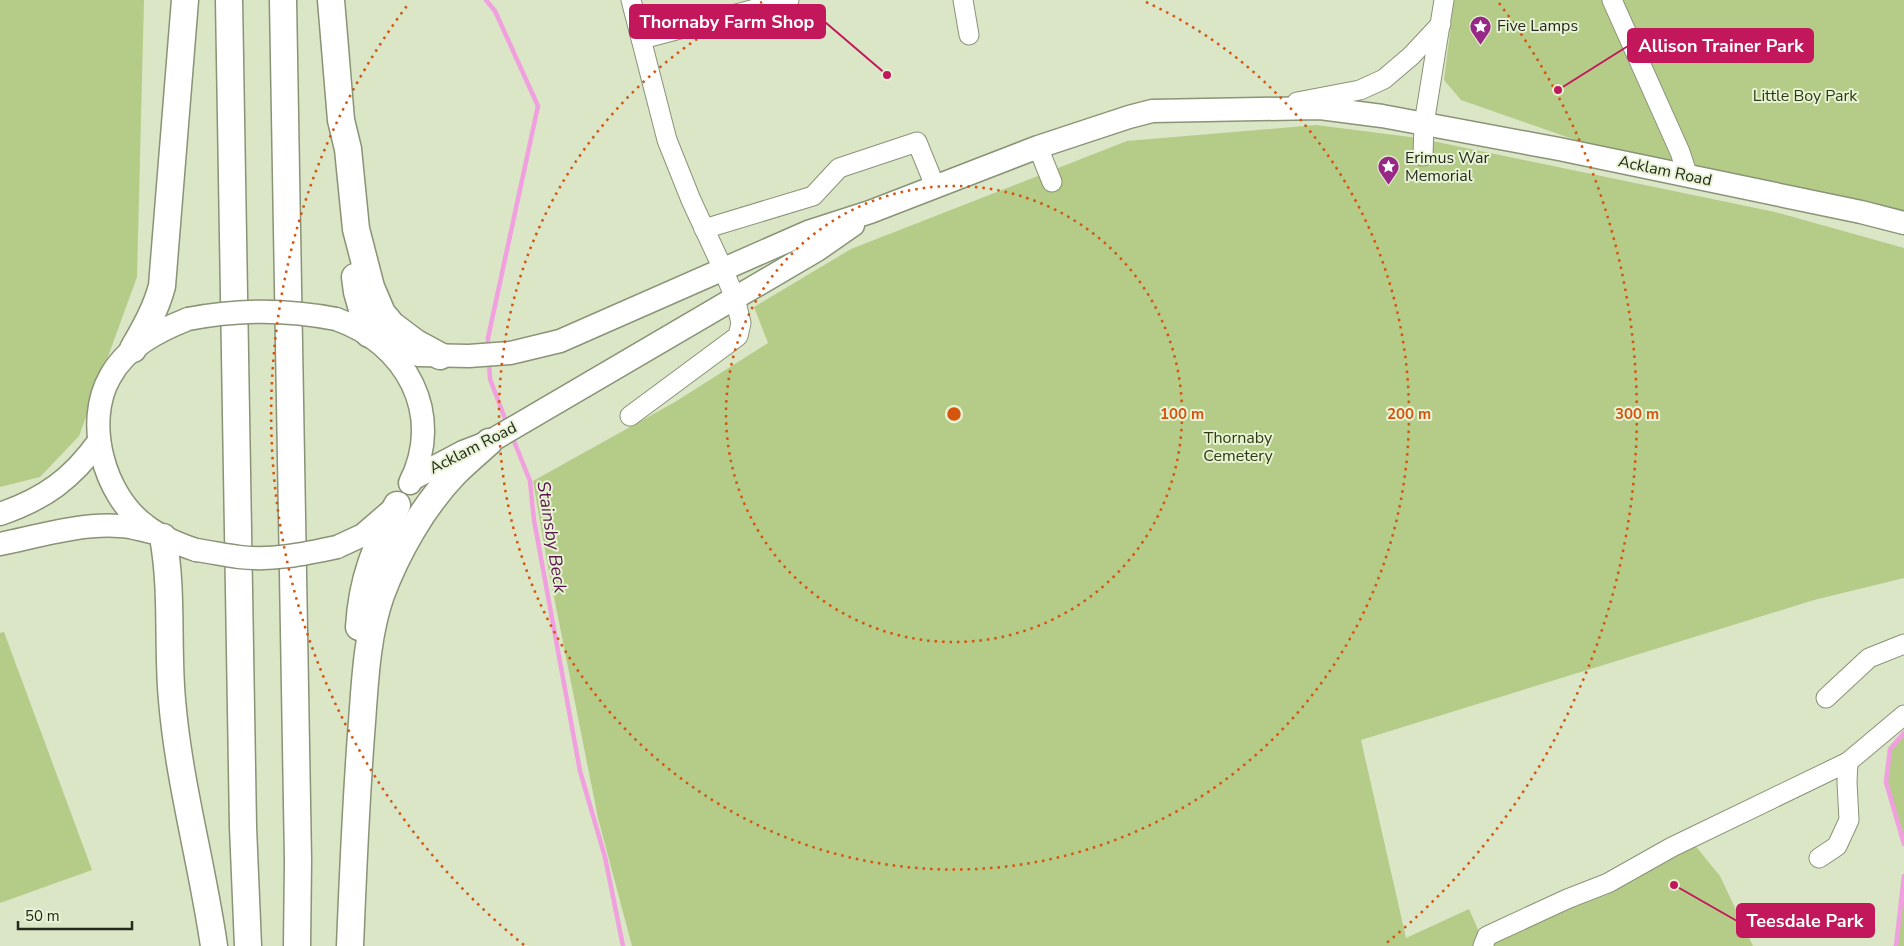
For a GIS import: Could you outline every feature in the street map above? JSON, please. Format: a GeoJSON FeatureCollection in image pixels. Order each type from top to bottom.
{"type":"FeatureCollection","features":[{"type":"Feature","properties":{"kind":"highway"},"geometry":{"type":"LineString","coordinates":[[133,349],[148,322],[162,286],[185,0]]}},
{"type":"Feature","properties":{"kind":"highway"},"geometry":{"type":"LineString","coordinates":[[229,0],[243,818],[248,946]]}},
{"type":"Feature","properties":{"kind":"highway"},"geometry":{"type":"LineString","coordinates":[[283,0],[298,860],[297,946]]}},
{"type":"Feature","properties":{"kind":"highway"},"geometry":{"type":"LineString","coordinates":[[330,0],[342,120],[348,149],[356,228],[371,287],[382,313],[392,325],[416,344],[440,356]]}},
{"type":"Feature","properties":{"kind":"highway"},"geometry":{"type":"LineString","coordinates":[[356,228],[353,260],[356,292],[375,338]]}},
{"type":"Feature","properties":{"kind":"highway"},"geometry":{"type":"LineString","coordinates":[[350,946],[364,696],[374,619],[381,595],[403,547],[434,498],[455,473],[493,440]]}},
{"type":"Feature","properties":{"kind":"highway"},"geometry":{"type":"LineString","coordinates":[[364,696],[358,664],[361,602],[368,568],[397,505]]}},
{"type":"Feature","properties":{"kind":"highway"},"geometry":{"type":"LineString","coordinates":[[160,535],[168,570],[172,699],[179,763],[214,946]]}},
{"type":"Feature","properties":{"kind":"main road","name":"Acklam Road"},"geometry":{"type":"LineString","coordinates":[[412,479],[464,452],[493,440],[817,250],[870,212],[1038,147],[1152,111],[1320,108],[1382,116],[1560,149],[1861,212],[1904,223]]}},
{"type":"Feature","properties":{"kind":"main road"},"geometry":{"type":"LineString","coordinates":[[160,535],[144,525],[120,499],[110,478],[99,441],[98,422],[100,402],[109,377],[133,349],[154,334],[188,319],[240,311],[268,310],[336,319],[350,324],[375,338],[418,355],[469,356],[510,353],[560,342],[808,232],[870,212]]}},
{"type":"Feature","properties":{"kind":"main road"},"geometry":{"type":"LineString","coordinates":[[0,544],[73,529],[122,526],[160,535],[196,550],[240,557],[264,558],[336,547],[364,535],[397,505],[412,479],[421,454],[424,429],[422,412],[413,386],[401,364],[375,338]]}},
{"type":"Feature","properties":{"kind":"main road"},"geometry":{"type":"LineString","coordinates":[[0,514],[34,501],[55,488],[73,473],[99,441]]}},
{"type":"Feature","properties":{"kind":"street"},"geometry":{"type":"LineString","coordinates":[[630,416],[738,336],[742,324],[735,298],[667,140],[631,0]]}},
{"type":"Feature","properties":{"kind":"street"},"geometry":{"type":"LineString","coordinates":[[642,39],[789,0]]}},
{"type":"Feature","properties":{"kind":"street"},"geometry":{"type":"LineString","coordinates":[[963,0],[970,35]]}},
{"type":"Feature","properties":{"kind":"street"},"geometry":{"type":"LineString","coordinates":[[1423,156],[1424,124],[1444,0]]}},
{"type":"Feature","properties":{"kind":"street"},"geometry":{"type":"LineString","coordinates":[[1612,0],[1680,152],[1688,176]]}},
{"type":"Feature","properties":{"kind":"street"},"geometry":{"type":"LineString","coordinates":[[1264,108],[1360,90],[1384,78],[1411,56],[1441,24]]}},
{"type":"Feature","properties":{"kind":"street"},"geometry":{"type":"LineString","coordinates":[[704,229],[813,196],[839,168],[917,142],[935,186]]}},
{"type":"Feature","properties":{"kind":"street"},"geometry":{"type":"LineString","coordinates":[[1038,147],[1052,182]]}},
{"type":"Feature","properties":{"kind":"street"},"geometry":{"type":"LineString","coordinates":[[1826,698],[1869,658],[1904,644]]}},
{"type":"Feature","properties":{"kind":"street"},"geometry":{"type":"LineString","coordinates":[[1483,946],[1487,936],[1567,899],[1608,883],[1672,847],[1848,762],[1904,715]]}},
{"type":"Feature","properties":{"kind":"street"},"geometry":{"type":"LineString","coordinates":[[1818,858],[1837,846],[1849,820],[1848,762]]}},
{"type":"Feature","properties":{"kind":"green space"},"geometry":{"type":"Polygon","coordinates":[[[0,0],[144,0],[137,277],[79,436],[40,477],[0,487],[0,0]]]}},
{"type":"Feature","properties":{"kind":"green space","name":"Little Boy Park"},"geometry":{"type":"Polygon","coordinates":[[[1454,0],[1904,0],[1904,219],[1584,143],[1461,100],[1444,80],[1454,0]]]}},
{"type":"Feature","properties":{"kind":"green space","name":"Thornaby Cemetery"},"geometry":{"type":"Polygon","coordinates":[[[1316,125],[1418,138],[1775,212],[1904,248],[1904,578],[1814,600],[1361,740],[1406,938],[1469,909],[1480,934],[1475,946],[632,946],[598,818],[548,567],[533,481],[675,402],[768,343],[754,307],[851,249],[1127,141],[1316,125]]]}},
{"type":"Feature","properties":{"kind":"green space"},"geometry":{"type":"Polygon","coordinates":[[[4,632],[92,870],[0,903],[0,633],[4,632]]]}},
{"type":"Feature","properties":{"kind":"green space"},"geometry":{"type":"Polygon","coordinates":[[[1904,733],[1904,844],[1886,782],[1890,749],[1904,733]]]}},
{"type":"Feature","properties":{"kind":"green space"},"geometry":{"type":"Polygon","coordinates":[[[1693,843],[1720,876],[1753,946],[1489,946],[1572,908],[1607,895],[1693,843]]]}},
{"type":"Feature","properties":{"kind":"green space"},"geometry":{"type":"Polygon","coordinates":[[[1904,876],[1904,946],[1896,946],[1904,876]]]}},
{"type":"Feature","properties":{"kind":"waterway","name":"Stainsby Beck"},"geometry":{"type":"LineString","coordinates":[[486,0],[495,11],[538,106],[488,338],[488,347]]}},
{"type":"Feature","properties":{"kind":"waterway","name":"Stainsby Beck"},"geometry":{"type":"LineString","coordinates":[[489,360],[490,379],[507,424]]}},
{"type":"Feature","properties":{"kind":"waterway","name":"Stainsby Beck"},"geometry":{"type":"LineString","coordinates":[[512,436],[530,481],[534,520],[580,771],[605,857],[623,946]]}},
{"type":"Feature","properties":{"kind":"waterway"},"geometry":{"type":"LineString","coordinates":[[1904,733],[1890,749],[1886,782],[1904,844]]}},
{"type":"Feature","properties":{"kind":"waterway"},"geometry":{"type":"LineString","coordinates":[[1896,946],[1904,876]]}},
{"type":"Feature","properties":{"kind":"place","name":"Five Lamps"},"geometry":{"type":"Point","coordinates":[1481,45]}},
{"type":"Feature","properties":{"kind":"place","name":"Thornaby Farm Shop"},"geometry":{"type":"Point","coordinates":[887,75]}},
{"type":"Feature","properties":{"kind":"place","name":"Allison Trainer Park"},"geometry":{"type":"Point","coordinates":[1558,90]}},
{"type":"Feature","properties":{"kind":"place","name":"Erimus War Memorial"},"geometry":{"type":"Point","coordinates":[1389,186]}},
{"type":"Feature","properties":{"kind":"place","name":"Teesdale Park"},"geometry":{"type":"Point","coordinates":[1674,885]}}]}
